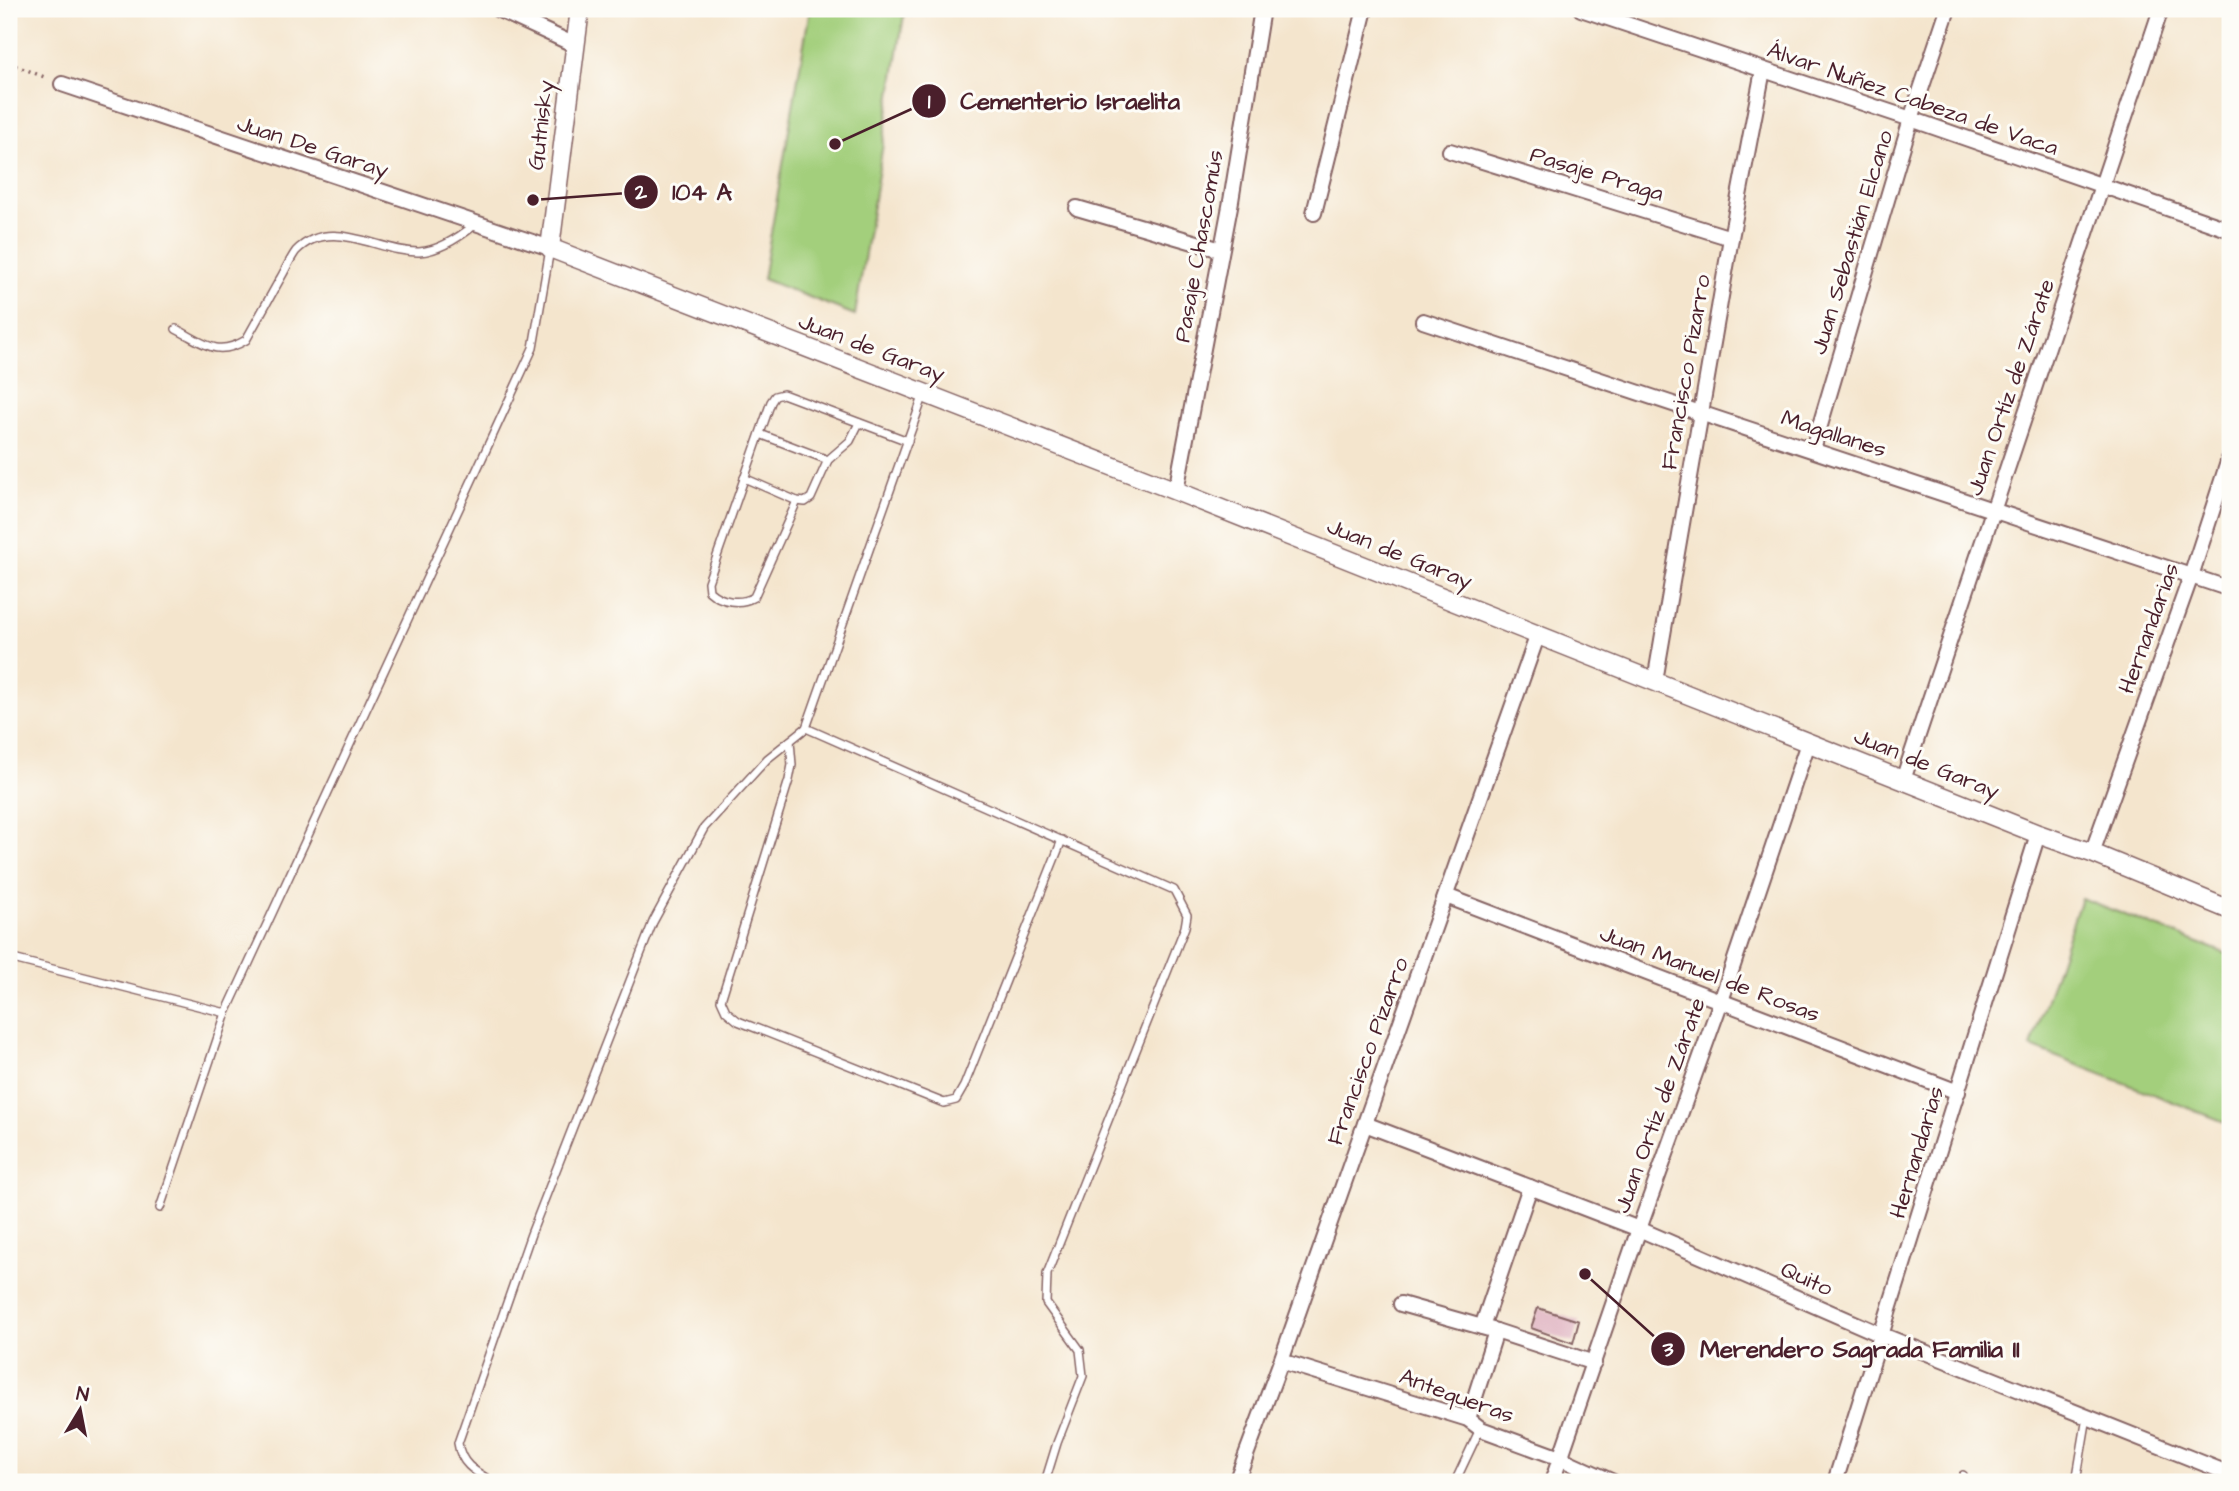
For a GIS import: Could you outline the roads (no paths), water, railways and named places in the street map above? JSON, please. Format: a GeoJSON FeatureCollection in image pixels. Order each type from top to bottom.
{"type":"FeatureCollection","features":[{"type":"Feature","properties":{"kind":"street"},"geometry":{"type":"LineString","coordinates":[[498,9],[575,46]]}},
{"type":"Feature","properties":{"kind":"street","name":"Gutnisky"},"geometry":{"type":"LineString","coordinates":[[550,248],[580,9]]}},
{"type":"Feature","properties":{"kind":"street","name":"Pasaje Chascomús"},"geometry":{"type":"LineString","coordinates":[[1176,491],[1262,9]]}},
{"type":"Feature","properties":{"kind":"street"},"geometry":{"type":"LineString","coordinates":[[1314,213],[1365,9]]}},
{"type":"Feature","properties":{"kind":"street","name":"Álvar Nuñez Cabeza de Vaca"},"geometry":{"type":"LineString","coordinates":[[1581,9],[1911,119],[2230,230]]}},
{"type":"Feature","properties":{"kind":"street","name":"Juan Sebastián Elcano"},"geometry":{"type":"LineString","coordinates":[[1813,449],[1911,119],[1948,9]]}},
{"type":"Feature","properties":{"kind":"street","name":"Juan Ortíz de Zárate"},"geometry":{"type":"LineString","coordinates":[[1903,780],[2161,9]]}},
{"type":"Feature","properties":{"kind":"street","name":"Francisco Pizarro"},"geometry":{"type":"LineString","coordinates":[[1655,681],[1731,238],[1763,70]]}},
{"type":"Feature","properties":{"kind":"street","name":"Juan De Garay"},"geometry":{"type":"LineString","coordinates":[[62,84],[550,248]]}},
{"type":"Feature","properties":{"kind":"street","name":"Pasaje Praga"},"geometry":{"type":"LineString","coordinates":[[1450,150],[1731,238]]}},
{"type":"Feature","properties":{"kind":"street"},"geometry":{"type":"LineString","coordinates":[[1077,208],[1221,250]]}},
{"type":"Feature","properties":{"kind":"street","name":"Juan de Garay"},"geometry":{"type":"LineString","coordinates":[[550,248],[1176,491],[2230,910]]}},
{"type":"Feature","properties":{"kind":"street","name":"Magallanes"},"geometry":{"type":"LineString","coordinates":[[1423,321],[2230,589]]}},
{"type":"Feature","properties":{"kind":"street","name":"Hernandarias"},"geometry":{"type":"LineString","coordinates":[[2092,853],[2191,576],[2230,456]]}},
{"type":"Feature","properties":{"kind":"street","name":"Francisco Pizarro"},"geometry":{"type":"LineString","coordinates":[[1236,1482],[1538,634]]}},
{"type":"Feature","properties":{"kind":"street","name":"Juan Ortíz de Zárate"},"geometry":{"type":"LineString","coordinates":[[1552,1482],[1721,1001],[1808,743]]}},
{"type":"Feature","properties":{"kind":"street","name":"Hernandarias"},"geometry":{"type":"LineString","coordinates":[[1835,1482],[2038,834]]}},
{"type":"Feature","properties":{"kind":"street","name":"Juan Manuel de Rosas"},"geometry":{"type":"LineString","coordinates":[[1446,896],[1958,1092]]}},
{"type":"Feature","properties":{"kind":"street","name":"Quito"},"geometry":{"type":"LineString","coordinates":[[1365,1124],[1639,1229],[1882,1335],[2230,1474]]}},
{"type":"Feature","properties":{"kind":"street"},"geometry":{"type":"LineString","coordinates":[[1468,1419],[1489,1329],[1530,1187]]}},
{"type":"Feature","properties":{"kind":"street"},"geometry":{"type":"LineString","coordinates":[[1401,1304],[1594,1363]]}},
{"type":"Feature","properties":{"kind":"street","name":"Antequeras"},"geometry":{"type":"LineString","coordinates":[[1281,1361],[1468,1419],[1481,1429],[1560,1458],[1613,1482]]}},
{"type":"Feature","properties":{"kind":"lane"},"geometry":{"type":"LineString","coordinates":[[176,329],[216,350],[231,348],[246,340],[296,252],[312,240],[330,235],[350,237],[420,252],[460,237],[476,224]]}},
{"type":"Feature","properties":{"kind":"lane"},"geometry":{"type":"LineString","coordinates":[[160,1208],[226,1013],[533,348],[550,248]]}},
{"type":"Feature","properties":{"kind":"lane"},"geometry":{"type":"LineString","coordinates":[[797,501],[754,597],[738,602],[717,598],[709,592],[708,582],[775,396],[783,394],[908,441]]}},
{"type":"Feature","properties":{"kind":"lane"},"geometry":{"type":"LineString","coordinates":[[493,1482],[470,1468],[459,1455],[458,1443],[531,1234],[653,922],[705,828],[767,760],[806,728],[924,394]]}},
{"type":"Feature","properties":{"kind":"lane"},"geometry":{"type":"LineString","coordinates":[[744,478],[805,502],[811,498],[828,460],[850,441],[859,423]]}},
{"type":"Feature","properties":{"kind":"lane"},"geometry":{"type":"LineString","coordinates":[[760,434],[828,460]]}},
{"type":"Feature","properties":{"kind":"lane"},"geometry":{"type":"LineString","coordinates":[[806,728],[1174,890],[1187,915],[1180,940],[1047,1274],[1046,1303],[1080,1350],[1083,1376],[1045,1482]]}},
{"type":"Feature","properties":{"kind":"lane"},"geometry":{"type":"LineString","coordinates":[[790,741],[792,765],[789,780],[722,1000],[726,1011],[738,1020],[944,1103],[956,1100],[964,1086],[1062,840]]}},
{"type":"Feature","properties":{"kind":"lane"},"geometry":{"type":"LineString","coordinates":[[9,958],[226,1013]]}},
{"type":"Feature","properties":{"kind":"lane"},"geometry":{"type":"LineString","coordinates":[[2076,1482],[2088,1416]]}},
{"type":"Feature","properties":{"kind":"lane"},"geometry":{"type":"LineString","coordinates":[[1455,1482],[1481,1429]]}},
{"type":"Feature","properties":{"kind":"place","name":"Cementerio Israelita"},"geometry":{"type":"Point","coordinates":[835,144]}},
{"type":"Feature","properties":{"kind":"place","name":"104 A"},"geometry":{"type":"Point","coordinates":[533,200]}},
{"type":"Feature","properties":{"kind":"place","name":"Merendero Sagrada Familia II"},"geometry":{"type":"Point","coordinates":[1585,1274]}}]}
